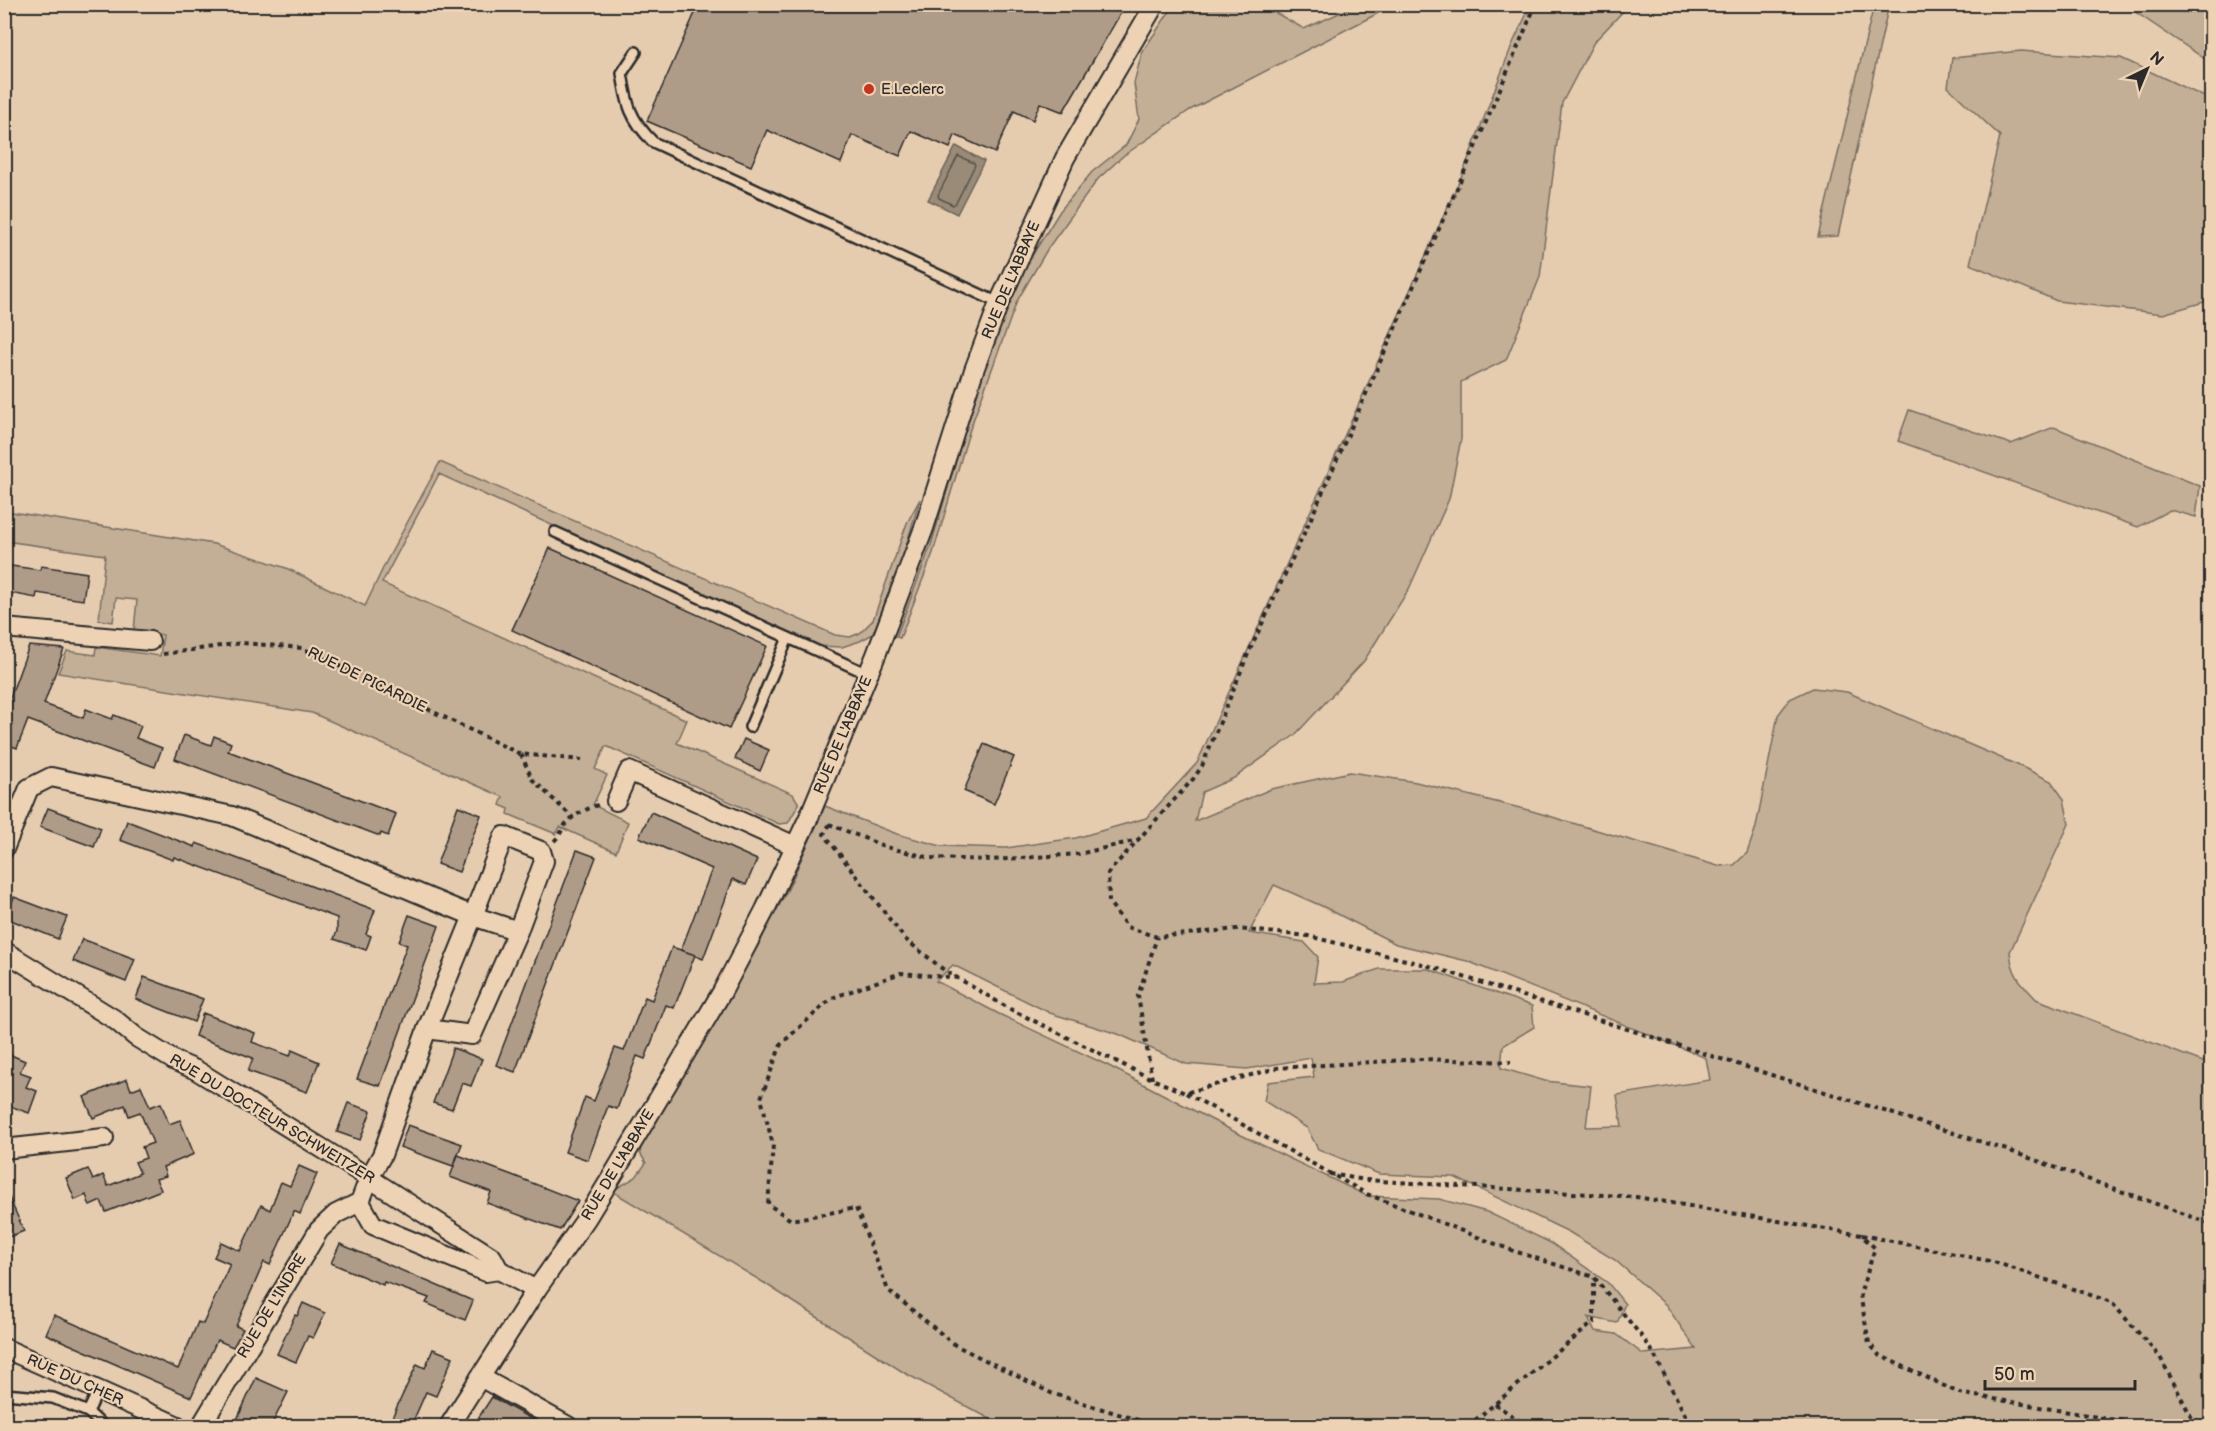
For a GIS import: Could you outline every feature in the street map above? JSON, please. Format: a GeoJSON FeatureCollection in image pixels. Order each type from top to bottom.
{"type":"FeatureCollection","features":[{"type":"Feature","properties":{"kind":"street","name":"RUE DE L'ABBAYE"},"geometry":{"type":"LineString","coordinates":[[449,1426],[536,1290],[592,1209],[722,992],[765,910],[809,817],[868,674],[924,528],[974,370],[999,303],[1065,158],[1155,4]]}},
{"type":"Feature","properties":{"kind":"street"},"geometry":{"type":"LineString","coordinates":[[4,628],[150,641]]}},
{"type":"Feature","properties":{"kind":"street"},"geometry":{"type":"LineString","coordinates":[[616,801],[629,771],[795,846]]}},
{"type":"Feature","properties":{"kind":"street"},"geometry":{"type":"LineString","coordinates":[[4,849],[29,788],[51,777],[232,816],[473,916],[518,931]]}},
{"type":"Feature","properties":{"kind":"street"},"geometry":{"type":"LineString","coordinates":[[427,1029],[472,1035],[518,931],[543,861],[541,851],[504,836],[427,1029],[382,1155],[369,1178],[360,1202],[373,1225],[486,1272],[499,1270]]}},
{"type":"Feature","properties":{"kind":"street","name":"RUE DU DOCTEUR SCHWEITZER"},"geometry":{"type":"LineString","coordinates":[[4,951],[114,1019],[136,1037],[175,1061],[196,1070],[369,1178],[492,1257],[499,1270],[536,1290]]}},
{"type":"Feature","properties":{"kind":"street"},"geometry":{"type":"LineString","coordinates":[[4,1149],[104,1138]]}},
{"type":"Feature","properties":{"kind":"street","name":"RUE DE L'INDRE"},"geometry":{"type":"LineString","coordinates":[[201,1426],[318,1230],[336,1214],[360,1202]]}},
{"type":"Feature","properties":{"kind":"street","name":"RUE DU CHER"},"geometry":{"type":"LineString","coordinates":[[4,1348],[178,1426]]}},
{"type":"Feature","properties":{"kind":"street"},"geometry":{"type":"LineString","coordinates":[[480,1377],[568,1426]]}},
{"type":"Feature","properties":{"kind":"lane"},"geometry":{"type":"LineString","coordinates":[[636,52],[622,73],[627,102],[638,126],[653,142],[999,303]]}},
{"type":"Feature","properties":{"kind":"lane"},"geometry":{"type":"LineString","coordinates":[[555,532],[868,674]]}},
{"type":"Feature","properties":{"kind":"lane"},"geometry":{"type":"LineString","coordinates":[[750,727],[788,638]]}},
{"type":"Feature","properties":{"kind":"lane"},"geometry":{"type":"LineString","coordinates":[[88,1412],[98,1390]]}},
{"type":"Feature","properties":{"kind":"lane"},"geometry":{"type":"LineString","coordinates":[[4,1394],[52,1398],[88,1412],[104,1426]]}},
{"type":"Feature","properties":{"kind":"path"},"geometry":{"type":"LineString","coordinates":[[1536,4],[1312,516],[1248,654],[1202,766],[1194,778],[1108,873],[1109,902],[1127,927],[1157,937],[1237,929],[1273,932],[1308,936],[1426,965],[2010,1151],[2211,1224]]}},
{"type":"Feature","properties":{"kind":"path","name":"RUE DE PICARDIE"},"geometry":{"type":"LineString","coordinates":[[150,641],[162,654],[242,642],[302,648],[520,754],[582,760]]}},
{"type":"Feature","properties":{"kind":"path"},"geometry":{"type":"LineString","coordinates":[[520,754],[532,778],[573,818]]}},
{"type":"Feature","properties":{"kind":"path"},"geometry":{"type":"LineString","coordinates":[[541,851],[560,836],[566,823],[573,818],[605,802],[616,801]]}},
{"type":"Feature","properties":{"kind":"path"},"geometry":{"type":"LineString","coordinates":[[809,817],[886,847],[930,858],[992,860],[1079,854],[1138,840]]}},
{"type":"Feature","properties":{"kind":"path"},"geometry":{"type":"LineString","coordinates":[[830,824],[824,834],[904,939],[958,978],[1010,1009],[1185,1093],[1367,1194],[1511,1250],[1594,1277],[1650,1347],[1691,1426]]}},
{"type":"Feature","properties":{"kind":"path"},"geometry":{"type":"LineString","coordinates":[[1152,1079],[1138,996],[1157,937]]}},
{"type":"Feature","properties":{"kind":"path"},"geometry":{"type":"LineString","coordinates":[[958,978],[901,973],[832,998],[781,1044],[761,1098],[772,1145],[768,1204],[791,1220],[856,1208],[888,1290],[955,1345],[1051,1394],[1157,1426]]}},
{"type":"Feature","properties":{"kind":"path"},"geometry":{"type":"LineString","coordinates":[[1185,1093],[1277,1068],[1422,1059],[1511,1062]]}},
{"type":"Feature","properties":{"kind":"path"},"geometry":{"type":"LineString","coordinates":[[1330,1174],[1365,1180],[1636,1197],[1861,1235],[1994,1262],[2111,1302],[2160,1357],[2196,1426]]}},
{"type":"Feature","properties":{"kind":"path"},"geometry":{"type":"LineString","coordinates":[[1861,1235],[1875,1248],[1860,1294],[1869,1343],[1879,1355],[1959,1393],[2150,1426]]}},
{"type":"Feature","properties":{"kind":"path"},"geometry":{"type":"LineString","coordinates":[[1468,1426],[1594,1323],[1594,1277]]}},
{"type":"Feature","properties":{"kind":"path"},"geometry":{"type":"LineString","coordinates":[[1495,1404],[1527,1426]]}},
{"type":"Feature","properties":{"kind":"shaded area"},"geometry":{"type":"Polygon","coordinates":[[[1174,5],[1262,5],[1304,29],[1357,5],[1394,5],[1190,110],[1123,156],[1098,179],[1048,248],[1017,301],[970,429],[933,553],[900,638],[896,637],[931,545],[976,393],[1000,322],[1023,270],[1060,211],[1092,172],[1126,145],[1139,119],[1134,83],[1142,52],[1174,5]]]}},
{"type":"Feature","properties":{"kind":"shaded area"},"geometry":{"type":"Polygon","coordinates":[[[1531,5],[1629,5],[1594,42],[1562,103],[1540,277],[1506,360],[1461,382],[1461,439],[1449,499],[1409,589],[1364,661],[1295,735],[1234,778],[1202,792],[1195,821],[1271,789],[1350,772],[1416,782],[1532,811],[1718,866],[1734,865],[1747,853],[1756,827],[1778,715],[1790,699],[1813,688],[1847,692],[2051,781],[2064,799],[2069,824],[2010,952],[2018,978],[2036,999],[2211,1065],[2211,1426],[1003,1426],[903,1372],[761,1281],[612,1191],[636,1177],[646,1163],[640,1153],[642,1142],[734,990],[788,889],[825,806],[897,834],[941,846],[1006,848],[1076,838],[1146,818],[1197,763],[1462,175],[1512,45],[1531,5]],[[1274,885],[1249,933],[1304,942],[1318,957],[1314,983],[1343,982],[1379,969],[1428,969],[1532,1006],[1534,1027],[1503,1046],[1501,1068],[1545,1081],[1591,1086],[1586,1127],[1622,1126],[1617,1095],[1710,1080],[1706,1058],[1467,961],[1396,944],[1324,907],[1274,885]],[[953,965],[936,981],[1367,1196],[1439,1199],[1487,1212],[1551,1243],[1608,1283],[1625,1304],[1617,1323],[1588,1317],[1595,1331],[1616,1334],[1643,1354],[1696,1349],[1666,1305],[1615,1260],[1569,1232],[1454,1177],[1379,1174],[1318,1149],[1307,1128],[1264,1101],[1268,1082],[1314,1077],[1311,1058],[1247,1069],[1186,1064],[1118,1034],[1050,1013],[953,965]]]}},
{"type":"Feature","properties":{"kind":"shaded area"},"geometry":{"type":"Polygon","coordinates":[[[1874,5],[1900,5],[1887,13],[1838,236],[1818,237],[1874,5]]]}},
{"type":"Feature","properties":{"kind":"shaded area"},"geometry":{"type":"Polygon","coordinates":[[[2125,5],[2211,5],[2211,63],[2125,5]]]}},
{"type":"Feature","properties":{"kind":"shaded area"},"geometry":{"type":"Polygon","coordinates":[[[2021,51],[2121,58],[2211,100],[2211,300],[2163,314],[2057,301],[1970,264],[2000,136],[1948,87],[1952,58],[2021,51]]]}},
{"type":"Feature","properties":{"kind":"shaded area"},"geometry":{"type":"Polygon","coordinates":[[[1909,410],[2011,444],[2054,427],[2200,486],[2196,517],[2170,510],[2138,527],[1898,441],[1909,410]]]}},
{"type":"Feature","properties":{"kind":"shaded area"},"geometry":{"type":"Polygon","coordinates":[[[440,462],[835,635],[850,637],[860,633],[873,620],[907,523],[920,499],[901,563],[873,634],[842,647],[818,646],[439,474],[382,583],[687,720],[677,743],[793,794],[799,804],[788,823],[779,824],[606,746],[595,769],[607,775],[593,805],[628,822],[616,852],[560,827],[556,834],[508,814],[509,809],[500,805],[503,797],[312,713],[58,673],[67,651],[95,655],[96,647],[160,656],[163,635],[134,630],[137,600],[116,598],[113,622],[99,620],[105,555],[5,541],[5,511],[214,544],[286,568],[365,606],[440,462]]]}},
{"type":"Feature","properties":{"kind":"water"},"geometry":{"type":"Polygon","coordinates":[[[956,146],[984,161],[957,214],[928,200],[956,146]]]}},
{"type":"Feature","properties":{"kind":"building","name":"E.Leclerc"},"geometry":{"type":"Polygon","coordinates":[[[699,4],[1126,4],[1063,112],[1040,103],[1033,120],[1014,111],[995,153],[955,135],[950,148],[911,131],[900,156],[852,135],[841,163],[767,130],[751,166],[647,121],[699,4]]]}},
{"type":"Feature","properties":{"kind":"building"},"geometry":{"type":"Polygon","coordinates":[[[550,548],[767,646],[729,729],[512,630],[550,548]]]}},
{"type":"Feature","properties":{"kind":"building"},"geometry":{"type":"Polygon","coordinates":[[[4,565],[40,570],[41,566],[87,573],[83,600],[37,593],[36,598],[4,592],[4,565]]]}},
{"type":"Feature","properties":{"kind":"building"},"geometry":{"type":"Polygon","coordinates":[[[29,646],[64,649],[44,704],[83,718],[86,709],[112,719],[114,715],[141,726],[136,738],[162,748],[155,767],[28,720],[17,748],[4,743],[4,714],[29,646]]]}},
{"type":"Feature","properties":{"kind":"building"},"geometry":{"type":"Polygon","coordinates":[[[184,735],[211,745],[214,736],[231,743],[228,751],[396,814],[388,836],[381,833],[380,836],[175,759],[184,735]]]}},
{"type":"Feature","properties":{"kind":"building"},"geometry":{"type":"Polygon","coordinates":[[[744,739],[769,750],[760,771],[735,759],[744,739]]]}},
{"type":"Feature","properties":{"kind":"building"},"geometry":{"type":"Polygon","coordinates":[[[984,744],[1014,757],[994,804],[964,791],[984,744]]]}},
{"type":"Feature","properties":{"kind":"building"},"geometry":{"type":"Polygon","coordinates":[[[458,806],[481,815],[459,872],[437,864],[458,806]]]}},
{"type":"Feature","properties":{"kind":"building"},"geometry":{"type":"Polygon","coordinates":[[[48,808],[101,828],[94,847],[40,827],[48,808]]]}},
{"type":"Feature","properties":{"kind":"building"},"geometry":{"type":"Polygon","coordinates":[[[651,812],[757,860],[746,885],[733,879],[703,959],[681,950],[712,869],[639,837],[651,812]]]}},
{"type":"Feature","properties":{"kind":"building"},"geometry":{"type":"Polygon","coordinates":[[[127,821],[195,847],[196,843],[375,910],[366,934],[371,936],[366,950],[334,939],[337,931],[337,918],[174,857],[173,860],[120,840],[127,821]]]}},
{"type":"Feature","properties":{"kind":"building"},"geometry":{"type":"Polygon","coordinates":[[[577,850],[596,857],[515,1072],[496,1065],[577,850]]]}},
{"type":"Feature","properties":{"kind":"building"},"geometry":{"type":"Polygon","coordinates":[[[14,897],[67,917],[58,939],[6,918],[14,897]]]}},
{"type":"Feature","properties":{"kind":"building"},"geometry":{"type":"Polygon","coordinates":[[[409,915],[439,926],[380,1086],[357,1079],[407,945],[399,942],[409,915]]]}},
{"type":"Feature","properties":{"kind":"building"},"geometry":{"type":"Polygon","coordinates":[[[82,939],[135,959],[126,982],[73,961],[82,939]]]}},
{"type":"Feature","properties":{"kind":"building"},"geometry":{"type":"Polygon","coordinates":[[[672,947],[695,955],[674,1008],[666,1005],[645,1059],[637,1056],[617,1109],[608,1106],[588,1160],[565,1152],[585,1097],[594,1101],[615,1048],[624,1051],[645,997],[652,1000],[672,947]]]}},
{"type":"Feature","properties":{"kind":"building"},"geometry":{"type":"Polygon","coordinates":[[[144,977],[203,999],[194,1022],[136,999],[144,977]]]}},
{"type":"Feature","properties":{"kind":"building"},"geometry":{"type":"Polygon","coordinates":[[[203,1013],[255,1033],[252,1042],[290,1056],[292,1050],[319,1062],[307,1092],[248,1071],[253,1058],[195,1036],[203,1013]]]}},
{"type":"Feature","properties":{"kind":"building"},"geometry":{"type":"Polygon","coordinates":[[[453,1048],[482,1059],[471,1086],[462,1083],[452,1109],[433,1103],[453,1048]]]}},
{"type":"Feature","properties":{"kind":"building"},"geometry":{"type":"Polygon","coordinates":[[[4,1052],[25,1061],[20,1072],[31,1076],[26,1087],[37,1091],[29,1113],[7,1105],[4,1109],[4,1052]]]}},
{"type":"Feature","properties":{"kind":"building"},"geometry":{"type":"Polygon","coordinates":[[[127,1079],[131,1090],[141,1086],[150,1107],[161,1103],[169,1124],[180,1120],[194,1154],[163,1167],[166,1176],[156,1179],[161,1190],[106,1212],[101,1201],[90,1206],[86,1195],[75,1200],[66,1178],[88,1169],[93,1180],[103,1175],[108,1186],[140,1173],[135,1162],[146,1158],[142,1147],[153,1143],[140,1112],[129,1116],[125,1105],[93,1118],[84,1097],[127,1079]]]}},
{"type":"Feature","properties":{"kind":"building"},"geometry":{"type":"Polygon","coordinates":[[[348,1103],[371,1111],[360,1140],[337,1132],[348,1103]]]}},
{"type":"Feature","properties":{"kind":"building"},"geometry":{"type":"Polygon","coordinates":[[[408,1125],[462,1144],[453,1166],[400,1147],[408,1125]]]}},
{"type":"Feature","properties":{"kind":"building"},"geometry":{"type":"Polygon","coordinates":[[[458,1155],[578,1201],[560,1230],[487,1203],[491,1192],[450,1177],[458,1155]]]}},
{"type":"Feature","properties":{"kind":"building"},"geometry":{"type":"Polygon","coordinates":[[[299,1166],[317,1174],[300,1214],[294,1211],[270,1265],[264,1262],[236,1326],[243,1329],[233,1347],[217,1340],[191,1397],[46,1334],[54,1315],[178,1369],[198,1322],[203,1324],[230,1264],[214,1257],[221,1242],[240,1251],[261,1205],[270,1210],[281,1182],[290,1186],[299,1166]]]}},
{"type":"Feature","properties":{"kind":"building"},"geometry":{"type":"Polygon","coordinates":[[[4,1186],[24,1231],[4,1239],[4,1186]]]}},
{"type":"Feature","properties":{"kind":"building"},"geometry":{"type":"Polygon","coordinates":[[[340,1244],[473,1301],[465,1320],[426,1303],[429,1298],[384,1282],[383,1285],[331,1263],[340,1244]]]}},
{"type":"Feature","properties":{"kind":"building"},"geometry":{"type":"Polygon","coordinates":[[[303,1303],[325,1313],[313,1338],[308,1336],[296,1362],[277,1354],[303,1303]]]}},
{"type":"Feature","properties":{"kind":"building"},"geometry":{"type":"Polygon","coordinates":[[[433,1349],[453,1357],[436,1396],[426,1392],[411,1426],[388,1426],[417,1364],[425,1368],[433,1349]]]}},
{"type":"Feature","properties":{"kind":"building"},"geometry":{"type":"Polygon","coordinates":[[[256,1378],[288,1392],[271,1426],[234,1426],[256,1378]]]}},
{"type":"Feature","properties":{"kind":"building"},"geometry":{"type":"Polygon","coordinates":[[[492,1397],[506,1405],[544,1426],[473,1426],[492,1397]]]}},
{"type":"Feature","properties":{"kind":"place","name":"E.Leclerc"},"geometry":{"type":"Point","coordinates":[869,89]}}]}
